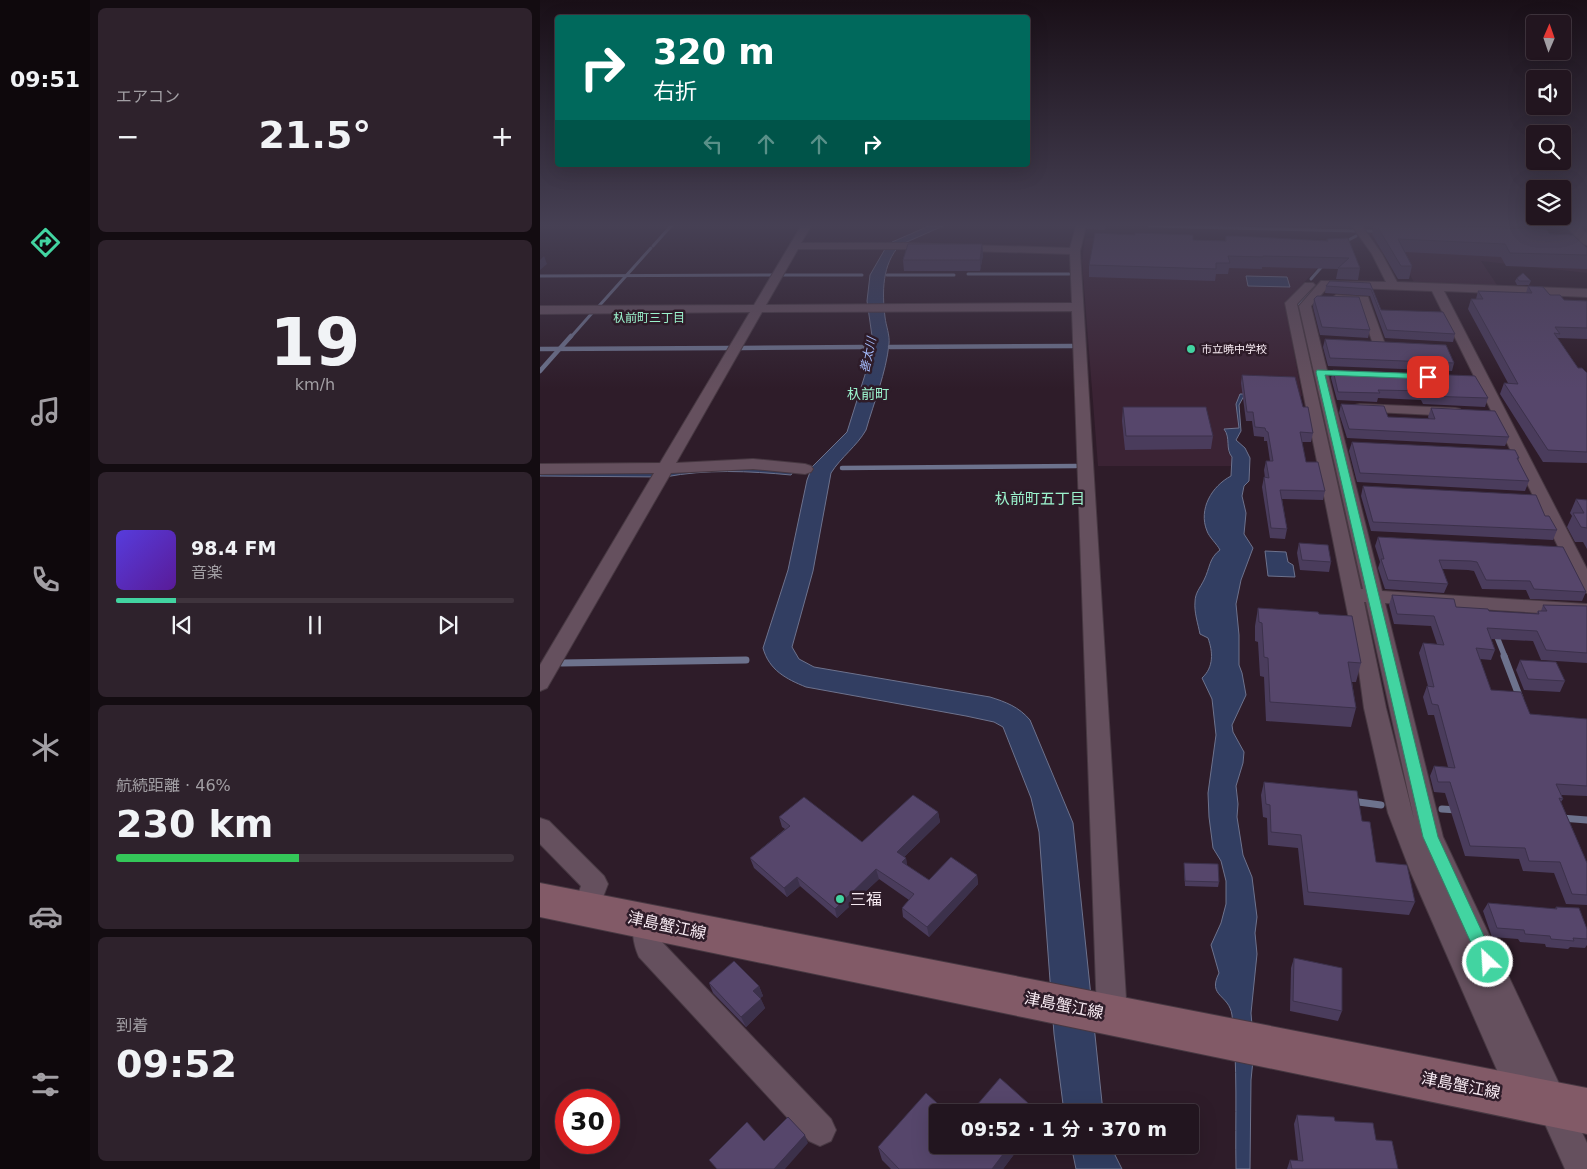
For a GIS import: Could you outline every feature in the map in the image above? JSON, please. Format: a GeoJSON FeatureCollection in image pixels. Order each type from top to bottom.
{"type":"FeatureCollection","features":[{"type":"Feature","properties":{"kind":"main road","name":"津島蟹江線"},"geometry":{"type":"LineString","coordinates":[[540,900],[1556,1105]]}},
{"type":"Feature","properties":{"kind":"street"},"geometry":{"type":"LineString","coordinates":[[540,683],[774,281]]}},
{"type":"Feature","properties":{"kind":"street"},"geometry":{"type":"LineString","coordinates":[[1076,281],[1104,1013]]}},
{"type":"Feature","properties":{"kind":"street"},"geometry":{"type":"LineString","coordinates":[[1390,281],[1393,286]]}},
{"type":"Feature","properties":{"kind":"street"},"geometry":{"type":"LineString","coordinates":[[1363,596],[1292,303],[1312,282],[1587,293]]}},
{"type":"Feature","properties":{"kind":"street"},"geometry":{"type":"LineString","coordinates":[[1325,283],[1305,306],[1318,341],[1320,372],[1360,538],[1368,664],[1375,708],[1400,813],[1424,873],[1556,1105],[1582,1169]]}},
{"type":"Feature","properties":{"kind":"street"},"geometry":{"type":"LineString","coordinates":[[1436,287],[1587,587]]}},
{"type":"Feature","properties":{"kind":"street"},"geometry":{"type":"LineString","coordinates":[[1312,298],[1364,300],[1379,344]]}},
{"type":"Feature","properties":{"kind":"street"},"geometry":{"type":"LineString","coordinates":[[540,310],[1077,307]]}},
{"type":"Feature","properties":{"kind":"street"},"geometry":{"type":"LineString","coordinates":[[1447,347],[1466,348]]}},
{"type":"Feature","properties":{"kind":"street"},"geometry":{"type":"LineString","coordinates":[[1320,372],[1340,373]]}},
{"type":"Feature","properties":{"kind":"street"},"geometry":{"type":"LineString","coordinates":[[1463,378],[1482,379]]}},
{"type":"Feature","properties":{"kind":"street"},"geometry":{"type":"LineString","coordinates":[[1328,406],[1500,414]]}},
{"type":"Feature","properties":{"kind":"street"},"geometry":{"type":"LineString","coordinates":[[1337,444],[1357,445]]}},
{"type":"Feature","properties":{"kind":"street"},"geometry":{"type":"LineString","coordinates":[[1500,452],[1520,453]]}},
{"type":"Feature","properties":{"kind":"street"},"geometry":{"type":"LineString","coordinates":[[540,469],[663,473],[753,464],[805,469]]}},
{"type":"Feature","properties":{"kind":"street"},"geometry":{"type":"LineString","coordinates":[[1348,489],[1367,490]]}},
{"type":"Feature","properties":{"kind":"street"},"geometry":{"type":"LineString","coordinates":[[1523,497],[1542,498]]}},
{"type":"Feature","properties":{"kind":"street"},"geometry":{"type":"LineString","coordinates":[[1360,538],[1379,539]]}},
{"type":"Feature","properties":{"kind":"street"},"geometry":{"type":"LineString","coordinates":[[1548,548],[1568,548]]}},
{"type":"Feature","properties":{"kind":"street"},"geometry":{"type":"LineString","coordinates":[[1363,596],[1587,610]]}},
{"type":"Feature","properties":{"kind":"street"},"geometry":{"type":"LineString","coordinates":[[540,828],[590,876],[595,884],[586,909]]}},
{"type":"Feature","properties":{"kind":"street"},"geometry":{"type":"LineString","coordinates":[[646,921],[649,948],[820,1130]]}},
{"type":"Feature","properties":{"kind":"shaded area","name":"市立暁中学校"},"geometry":{"type":"Polygon","coordinates":[[[1084,281],[1306,281],[1285,303],[1302,396],[1240,394],[1236,404],[1239,428],[1225,429],[1229,442],[1228,452],[1232,457],[1232,466],[1098,466],[1084,281]]]}},
{"type":"Feature","properties":{"kind":"shaded area"},"geometry":{"type":"Polygon","coordinates":[[[1413,281],[1494,281],[1499,288],[1415,284],[1413,281]]]}},
{"type":"Feature","properties":{"kind":"water"},"geometry":{"type":"Polygon","coordinates":[[[869,281],[885,281],[885,317],[889,341],[885,366],[866,430],[831,473],[813,571],[792,647],[799,659],[814,667],[990,697],[1012,706],[1030,720],[1073,823],[1102,1104],[1063,1104],[1054,1034],[1039,832],[1031,798],[1003,727],[994,722],[966,716],[806,687],[779,673],[769,662],[763,648],[788,570],[807,480],[812,467],[847,432],[869,362],[872,336],[867,301],[869,281]]]}},
{"type":"Feature","properties":{"kind":"water"},"geometry":{"type":"Polygon","coordinates":[[[1247,281],[1288,281],[1290,287],[1248,286],[1247,281]]]}},
{"type":"Feature","properties":{"kind":"water"},"geometry":{"type":"Polygon","coordinates":[[[1240,394],[1245,394],[1239,405],[1241,431],[1236,440],[1245,448],[1250,458],[1249,481],[1244,486],[1242,496],[1246,513],[1244,534],[1253,548],[1241,580],[1236,604],[1239,665],[1246,695],[1232,725],[1233,732],[1244,752],[1243,763],[1236,786],[1237,817],[1243,855],[1252,877],[1257,917],[1255,933],[1257,954],[1251,1013],[1254,1050],[1251,1080],[1250,1169],[1236,1169],[1236,1073],[1232,1015],[1227,1003],[1217,991],[1216,981],[1219,973],[1211,945],[1221,923],[1226,904],[1226,881],[1221,861],[1213,848],[1209,817],[1208,793],[1216,735],[1212,699],[1202,678],[1209,669],[1211,649],[1208,638],[1200,634],[1195,606],[1197,593],[1212,560],[1220,550],[1208,533],[1204,515],[1208,499],[1224,480],[1231,476],[1232,457],[1224,429],[1239,428],[1236,404],[1240,394]]]}},
{"type":"Feature","properties":{"kind":"water"},"geometry":{"type":"Polygon","coordinates":[[[751,468],[793,472],[791,475],[712,472],[665,477],[540,476],[540,473],[751,468]]]}},
{"type":"Feature","properties":{"kind":"water"},"geometry":{"type":"Polygon","coordinates":[[[1265,551],[1286,552],[1288,562],[1293,565],[1295,577],[1268,576],[1265,551]]]}},
{"type":"Feature","properties":{"kind":"water"},"geometry":{"type":"Polygon","coordinates":[[[1073,1154],[1114,1154],[1122,1169],[1076,1169],[1073,1154]]]}},
{"type":"Feature","properties":{"kind":"building"},"geometry":{"type":"Polygon","coordinates":[[[1330,281],[1370,283],[1381,310],[1443,312],[1455,334],[1387,330],[1371,289],[1326,286],[1330,281]]]}},
{"type":"Feature","properties":{"kind":"building"},"geometry":{"type":"Polygon","coordinates":[[[1528,286],[1543,287],[1550,295],[1560,295],[1564,300],[1587,301],[1587,328],[1555,327],[1560,334],[1554,333],[1578,368],[1582,368],[1587,373],[1587,452],[1548,450],[1504,383],[1518,384],[1471,299],[1483,299],[1478,291],[1532,293],[1528,286]]]}},
{"type":"Feature","properties":{"kind":"building"},"geometry":{"type":"Polygon","coordinates":[[[1317,296],[1359,297],[1370,330],[1322,327],[1314,299],[1317,296]]]}},
{"type":"Feature","properties":{"kind":"building"},"geometry":{"type":"Polygon","coordinates":[[[1325,339],[1446,345],[1454,363],[1330,358],[1325,339]]]}},
{"type":"Feature","properties":{"kind":"building"},"geometry":{"type":"Polygon","coordinates":[[[1333,370],[1475,376],[1488,398],[1425,396],[1424,391],[1378,390],[1380,393],[1338,392],[1333,370]]]}},
{"type":"Feature","properties":{"kind":"building"},"geometry":{"type":"Polygon","coordinates":[[[1242,375],[1295,377],[1303,407],[1308,407],[1313,433],[1300,432],[1306,462],[1318,462],[1325,491],[1280,490],[1287,529],[1271,528],[1264,477],[1269,478],[1266,461],[1273,461],[1268,432],[1265,428],[1255,427],[1253,412],[1247,412],[1242,375]]]}},
{"type":"Feature","properties":{"kind":"building"},"geometry":{"type":"Polygon","coordinates":[[[1341,404],[1384,406],[1388,417],[1435,419],[1431,408],[1495,411],[1509,437],[1349,429],[1341,404]]]}},
{"type":"Feature","properties":{"kind":"building"},"geometry":{"type":"Polygon","coordinates":[[[1123,407],[1206,407],[1213,436],[1126,436],[1123,407]]]}},
{"type":"Feature","properties":{"kind":"building"},"geometry":{"type":"Polygon","coordinates":[[[1352,442],[1515,450],[1529,481],[1360,473],[1352,442]]]}},
{"type":"Feature","properties":{"kind":"building"},"geometry":{"type":"Polygon","coordinates":[[[1363,486],[1536,495],[1545,516],[1549,516],[1557,530],[1373,522],[1363,486]]]}},
{"type":"Feature","properties":{"kind":"building"},"geometry":{"type":"Polygon","coordinates":[[[1576,499],[1587,500],[1587,528],[1581,527],[1573,513],[1584,513],[1576,499]]]}},
{"type":"Feature","properties":{"kind":"building"},"geometry":{"type":"Polygon","coordinates":[[[1378,537],[1563,547],[1586,592],[1534,589],[1530,581],[1486,580],[1477,562],[1471,561],[1439,560],[1448,584],[1388,580],[1381,559],[1384,559],[1378,537]]]}},
{"type":"Feature","properties":{"kind":"building"},"geometry":{"type":"Polygon","coordinates":[[[1299,543],[1328,545],[1331,562],[1302,560],[1299,543]]]}},
{"type":"Feature","properties":{"kind":"building"},"geometry":{"type":"Polygon","coordinates":[[[1392,595],[1454,599],[1456,607],[1539,614],[1538,611],[1547,611],[1543,605],[1587,606],[1587,653],[1546,650],[1537,631],[1487,628],[1495,650],[1476,648],[1491,690],[1521,692],[1530,714],[1587,719],[1587,786],[1556,784],[1563,799],[1559,798],[1587,863],[1587,895],[1572,894],[1560,862],[1529,861],[1525,848],[1470,846],[1450,782],[1438,782],[1434,766],[1455,768],[1438,705],[1432,704],[1427,686],[1434,687],[1423,643],[1444,645],[1434,616],[1397,614],[1392,595]]]}},
{"type":"Feature","properties":{"kind":"building"},"geometry":{"type":"Polygon","coordinates":[[[1258,608],[1352,616],[1361,663],[1348,662],[1356,708],[1270,702],[1268,658],[1264,657],[1262,623],[1259,622],[1258,608]]]}},
{"type":"Feature","properties":{"kind":"building"},"geometry":{"type":"Polygon","coordinates":[[[1520,660],[1556,662],[1565,681],[1528,679],[1520,660]]]}},
{"type":"Feature","properties":{"kind":"building"},"geometry":{"type":"Polygon","coordinates":[[[1264,782],[1357,791],[1362,821],[1370,822],[1376,862],[1407,865],[1415,902],[1308,892],[1301,835],[1271,832],[1270,805],[1266,804],[1264,782]]]}},
{"type":"Feature","properties":{"kind":"building"},"geometry":{"type":"Polygon","coordinates":[[[913,795],[938,812],[897,852],[906,858],[902,862],[929,880],[951,857],[977,875],[927,927],[902,908],[914,894],[876,869],[835,909],[797,877],[784,888],[750,858],[790,826],[779,817],[804,797],[862,842],[913,795]]]}},
{"type":"Feature","properties":{"kind":"building"},"geometry":{"type":"Polygon","coordinates":[[[1184,863],[1218,864],[1219,882],[1185,881],[1184,863]]]}},
{"type":"Feature","properties":{"kind":"building"},"geometry":{"type":"Polygon","coordinates":[[[1488,903],[1557,909],[1556,907],[1579,908],[1587,929],[1587,939],[1573,938],[1574,941],[1551,939],[1550,936],[1525,934],[1524,930],[1497,928],[1488,903]]]}},
{"type":"Feature","properties":{"kind":"building"},"geometry":{"type":"Polygon","coordinates":[[[1294,958],[1342,968],[1342,1011],[1293,1001],[1294,958]]]}},
{"type":"Feature","properties":{"kind":"building"},"geometry":{"type":"Polygon","coordinates":[[[734,961],[759,986],[753,991],[761,999],[741,1017],[709,983],[734,961]]]}},
{"type":"Feature","properties":{"kind":"building"},"geometry":{"type":"Polygon","coordinates":[[[1000,1078],[1029,1104],[978,1104],[1000,1078]]]}},
{"type":"Feature","properties":{"kind":"building"},"geometry":{"type":"Polygon","coordinates":[[[926,1093],[938,1104],[929,1104],[929,1154],[1003,1154],[992,1169],[899,1169],[878,1147],[926,1093]]]}},
{"type":"Feature","properties":{"kind":"building"},"geometry":{"type":"Polygon","coordinates":[[[1297,1115],[1334,1117],[1335,1121],[1373,1123],[1376,1140],[1392,1141],[1398,1169],[1292,1169],[1290,1160],[1303,1161],[1297,1115]]]}},
{"type":"Feature","properties":{"kind":"building"},"geometry":{"type":"Polygon","coordinates":[[[788,1117],[805,1135],[774,1169],[717,1169],[709,1160],[747,1122],[764,1141],[788,1117]]]}},
{"type":"Feature","properties":{"kind":"waterway"},"geometry":{"type":"LineString","coordinates":[[599,306],[622,281]]}},
{"type":"Feature","properties":{"kind":"waterway"},"geometry":{"type":"LineString","coordinates":[[1305,338],[1298,304],[1314,286]]}},
{"type":"Feature","properties":{"kind":"waterway"},"geometry":{"type":"LineString","coordinates":[[570,338],[593,312]]}},
{"type":"Feature","properties":{"kind":"waterway"},"geometry":{"type":"LineString","coordinates":[[560,349],[571,336]]}},
{"type":"Feature","properties":{"kind":"waterway"},"geometry":{"type":"LineString","coordinates":[[1305,336],[1320,408]]}},
{"type":"Feature","properties":{"kind":"waterway"},"geometry":{"type":"LineString","coordinates":[[890,347],[1072,346]]}},
{"type":"Feature","properties":{"kind":"waterway","name":"善太川"},"geometry":{"type":"LineString","coordinates":[[741,348],[863,347]]}},
{"type":"Feature","properties":{"kind":"waterway"},"geometry":{"type":"LineString","coordinates":[[560,349],[729,348]]}},
{"type":"Feature","properties":{"kind":"waterway"},"geometry":{"type":"LineString","coordinates":[[540,349],[560,349]]}},
{"type":"Feature","properties":{"kind":"waterway"},"geometry":{"type":"LineString","coordinates":[[540,371],[560,349]]}},
{"type":"Feature","properties":{"kind":"waterway"},"geometry":{"type":"LineString","coordinates":[[842,468],[1076,466]]}},
{"type":"Feature","properties":{"kind":"waterway"},"geometry":{"type":"LineString","coordinates":[[1495,632],[1505,657]]}},
{"type":"Feature","properties":{"kind":"waterway"},"geometry":{"type":"LineString","coordinates":[[1504,656],[1520,698]]}},
{"type":"Feature","properties":{"kind":"waterway"},"geometry":{"type":"LineString","coordinates":[[562,663],[746,660]]}},
{"type":"Feature","properties":{"kind":"waterway"},"geometry":{"type":"LineString","coordinates":[[1351,801],[1381,805]]}},
{"type":"Feature","properties":{"kind":"waterway"},"geometry":{"type":"LineString","coordinates":[[1442,809],[1457,810]]}},
{"type":"Feature","properties":{"kind":"waterway"},"geometry":{"type":"LineString","coordinates":[[1561,818],[1587,820]]}},
{"type":"Feature","properties":{"kind":"place","name":"市立暁中学校"},"geometry":{"type":"Point","coordinates":[1191,349]}},
{"type":"Feature","properties":{"kind":"place","name":"三福"},"geometry":{"type":"Point","coordinates":[840,899]}},
{"type":"Feature","properties":{"kind":"district","name":"杁前町三丁目"},"geometry":{"type":"Point","coordinates":[649,318]}},
{"type":"Feature","properties":{"kind":"district","name":"杁前町"},"geometry":{"type":"Point","coordinates":[868,394]}},
{"type":"Feature","properties":{"kind":"district","name":"杁前町五丁目"},"geometry":{"type":"Point","coordinates":[1040,499]}},
{"type":"Feature","properties":{"kind":"route"},"geometry":{"type":"LineString","coordinates":[[1428,377],[1320,372],[1430,837],[1488,962]]}}]}
